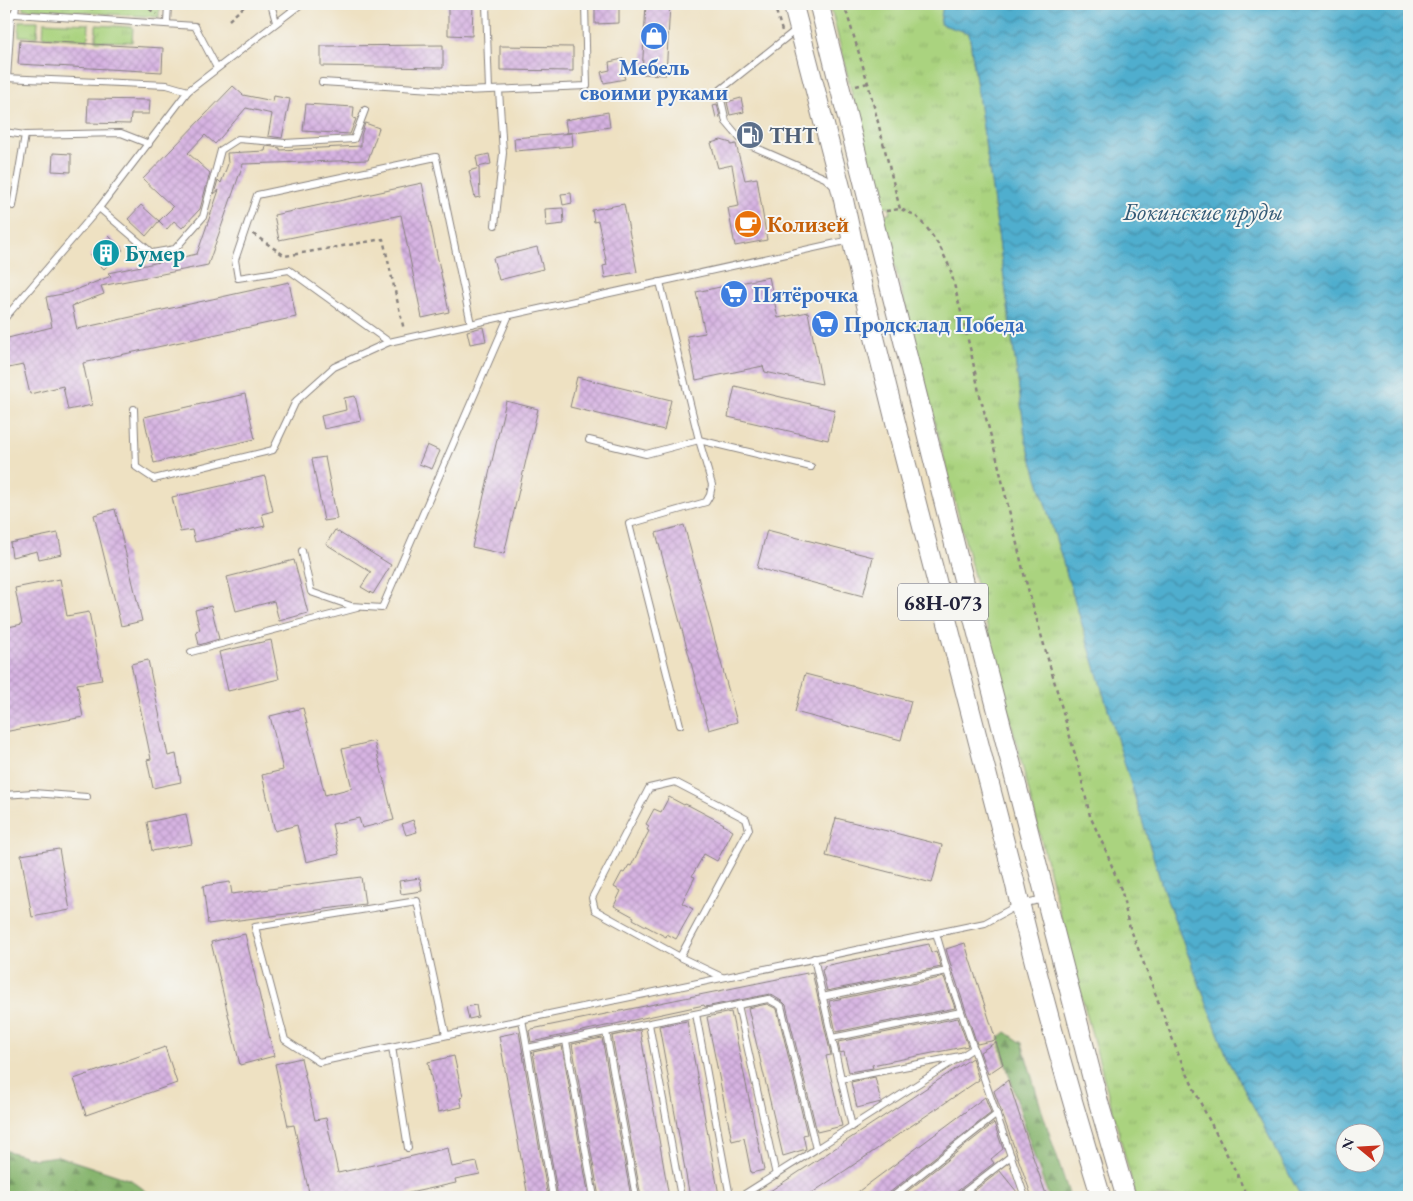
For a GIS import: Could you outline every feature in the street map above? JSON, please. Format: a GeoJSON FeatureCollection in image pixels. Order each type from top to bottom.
{"type":"FeatureCollection","features":[{"type":"Feature","properties":{"kind":"main road","name":"68Н-073"},"geometry":{"type":"LineString","coordinates":[[793,4],[842,193],[900,440],[1071,1098],[1101,1197]]}},
{"type":"Feature","properties":{"kind":"main road","name":"68Н-073"},"geometry":{"type":"LineString","coordinates":[[819,4],[961,572],[1099,1104],[1126,1197]]}},
{"type":"Feature","properties":{"kind":"lane"},"geometry":{"type":"LineString","coordinates":[[167,23],[168,4]]}},
{"type":"Feature","properties":{"kind":"lane"},"geometry":{"type":"LineString","coordinates":[[271,4],[276,22]]}},
{"type":"Feature","properties":{"kind":"lane"},"geometry":{"type":"LineString","coordinates":[[4,319],[100,208],[188,91],[301,4]]}},
{"type":"Feature","properties":{"kind":"lane"},"geometry":{"type":"LineString","coordinates":[[486,4],[489,90]]}},
{"type":"Feature","properties":{"kind":"lane"},"geometry":{"type":"LineString","coordinates":[[322,82],[464,91],[587,86],[586,4]]}},
{"type":"Feature","properties":{"kind":"lane"},"geometry":{"type":"LineString","coordinates":[[16,7],[16,14],[196,26],[218,68]]}},
{"type":"Feature","properties":{"kind":"lane"},"geometry":{"type":"LineString","coordinates":[[16,7],[11,17],[5,78],[167,85],[188,91]]}},
{"type":"Feature","properties":{"kind":"lane"},"geometry":{"type":"LineString","coordinates":[[798,28],[719,91],[726,122],[744,142],[825,178],[842,193]]}},
{"type":"Feature","properties":{"kind":"lane"},"geometry":{"type":"LineString","coordinates":[[495,225],[503,153],[499,90]]}},
{"type":"Feature","properties":{"kind":"lane"},"geometry":{"type":"LineString","coordinates":[[100,208],[152,253],[175,249],[203,217],[221,150],[238,139],[284,143],[354,139],[365,110]]}},
{"type":"Feature","properties":{"kind":"lane"},"geometry":{"type":"LineString","coordinates":[[4,132],[25,135],[121,133],[149,144]]}},
{"type":"Feature","properties":{"kind":"lane"},"geometry":{"type":"LineString","coordinates":[[13,206],[25,135]]}},
{"type":"Feature","properties":{"kind":"lane"},"geometry":{"type":"LineString","coordinates":[[389,342],[290,270],[238,278],[236,260],[257,195],[436,157],[471,324]]}},
{"type":"Feature","properties":{"kind":"lane"},"geometry":{"type":"LineString","coordinates":[[134,408],[136,467],[154,480],[273,450],[296,400],[334,367],[389,342],[852,240]]}},
{"type":"Feature","properties":{"kind":"lane"},"geometry":{"type":"LineString","coordinates":[[660,282],[712,486],[706,502],[629,524],[680,725]]}},
{"type":"Feature","properties":{"kind":"lane"},"geometry":{"type":"LineString","coordinates":[[302,551],[311,592],[351,606],[382,608],[509,316]]}},
{"type":"Feature","properties":{"kind":"lane"},"geometry":{"type":"LineString","coordinates":[[589,440],[646,454],[699,440],[811,467]]}},
{"type":"Feature","properties":{"kind":"lane"},"geometry":{"type":"LineString","coordinates":[[191,652],[362,606]]}},
{"type":"Feature","properties":{"kind":"lane"},"geometry":{"type":"LineString","coordinates":[[680,956],[748,830],[746,819],[675,782],[649,788],[592,898],[595,910],[680,956],[722,977]]}},
{"type":"Feature","properties":{"kind":"lane"},"geometry":{"type":"LineString","coordinates":[[4,795],[33,792],[88,797]]}},
{"type":"Feature","properties":{"kind":"lane"},"geometry":{"type":"LineString","coordinates":[[446,1035],[417,901],[255,927],[285,1040],[319,1062],[985,923],[1020,904],[1046,898]]}},
{"type":"Feature","properties":{"kind":"lane"},"geometry":{"type":"LineString","coordinates":[[936,933],[1023,1196]]}},
{"type":"Feature","properties":{"kind":"lane"},"geometry":{"type":"LineString","coordinates":[[814,958],[852,1127]]}},
{"type":"Feature","properties":{"kind":"lane"},"geometry":{"type":"LineString","coordinates":[[822,997],[947,971]]}},
{"type":"Feature","properties":{"kind":"lane"},"geometry":{"type":"LineString","coordinates":[[527,1048],[768,999],[781,1006],[816,1149]]}},
{"type":"Feature","properties":{"kind":"lane"},"geometry":{"type":"LineString","coordinates":[[738,1005],[776,1175]]}},
{"type":"Feature","properties":{"kind":"lane"},"geometry":{"type":"LineString","coordinates":[[832,1038],[961,1012]]}},
{"type":"Feature","properties":{"kind":"lane"},"geometry":{"type":"LineString","coordinates":[[696,1014],[730,1197]]}},
{"type":"Feature","properties":{"kind":"lane"},"geometry":{"type":"LineString","coordinates":[[522,1019],[553,1197]]}},
{"type":"Feature","properties":{"kind":"lane"},"geometry":{"type":"LineString","coordinates":[[649,1024],[681,1197]]}},
{"type":"Feature","properties":{"kind":"lane"},"geometry":{"type":"LineString","coordinates":[[606,1032],[636,1197]]}},
{"type":"Feature","properties":{"kind":"lane"},"geometry":{"type":"LineString","coordinates":[[566,1041],[594,1197]]}},
{"type":"Feature","properties":{"kind":"lane"},"geometry":{"type":"LineString","coordinates":[[392,1047],[408,1148]]}},
{"type":"Feature","properties":{"kind":"lane"},"geometry":{"type":"LineString","coordinates":[[740,1197],[974,1048]]}},
{"type":"Feature","properties":{"kind":"lane"},"geometry":{"type":"LineString","coordinates":[[841,1080],[964,1055]]}},
{"type":"Feature","properties":{"kind":"lane"},"geometry":{"type":"LineString","coordinates":[[892,1197],[997,1114]]}},
{"type":"Feature","properties":{"kind":"lane"},"geometry":{"type":"LineString","coordinates":[[958,1197],[1011,1156]]}},
{"type":"Feature","properties":{"kind":"path"},"geometry":{"type":"LineString","coordinates":[[229,20],[247,4]]}},
{"type":"Feature","properties":{"kind":"path"},"geometry":{"type":"LineString","coordinates":[[844,4],[868,83],[900,209]]}},
{"type":"Feature","properties":{"kind":"path"},"geometry":{"type":"LineString","coordinates":[[872,214],[900,209],[915,215],[940,247],[950,268],[972,352],[978,386],[1025,578],[1080,772],[1090,816],[1122,892],[1128,922],[1179,1056],[1247,1197]]}},
{"type":"Feature","properties":{"kind":"path"},"geometry":{"type":"LineString","coordinates":[[246,229],[285,256],[383,238],[406,338]]}},
{"type":"Feature","properties":{"kind":"green space"},"geometry":{"type":"Polygon","coordinates":[[[23,4],[159,4],[159,17],[23,9],[23,4]]]}},
{"type":"Feature","properties":{"kind":"green space"},"geometry":{"type":"Polygon","coordinates":[[[830,4],[943,4],[940,24],[969,33],[1026,441],[1164,892],[1227,1056],[1301,1197],[1136,1197],[1070,953],[882,215],[891,213],[889,206],[880,208],[830,4]]]}},
{"type":"Feature","properties":{"kind":"green space"},"geometry":{"type":"Polygon","coordinates":[[[19,21],[38,21],[37,37],[19,36],[19,21]]]}},
{"type":"Feature","properties":{"kind":"green space"},"geometry":{"type":"Polygon","coordinates":[[[44,22],[89,24],[88,40],[43,37],[44,22]]]}},
{"type":"Feature","properties":{"kind":"green space"},"geometry":{"type":"Polygon","coordinates":[[[96,25],[133,27],[132,42],[96,41],[96,25]]]}},
{"type":"Feature","properties":{"kind":"green space"},"geometry":{"type":"Polygon","coordinates":[[[1006,1032],[1022,1043],[1070,1197],[1049,1197],[1035,1159],[1000,1045],[999,1038],[1006,1032]]]}},
{"type":"Feature","properties":{"kind":"green space"},"geometry":{"type":"Polygon","coordinates":[[[4,1150],[35,1159],[58,1156],[131,1180],[154,1197],[4,1197],[4,1150]]]}},
{"type":"Feature","properties":{"kind":"water","name":"Бокинские пруды"},"geometry":{"type":"Polygon","coordinates":[[[943,4],[1409,4],[1409,1197],[1301,1197],[1227,1056],[1164,892],[1026,441],[969,33],[940,24],[943,4]]]}},
{"type":"Feature","properties":{"kind":"building"},"geometry":{"type":"Polygon","coordinates":[[[448,4],[473,4],[472,36],[448,35],[448,4]]]}},
{"type":"Feature","properties":{"kind":"building"},"geometry":{"type":"Polygon","coordinates":[[[595,4],[619,4],[619,23],[595,24],[595,4]]]}},
{"type":"Feature","properties":{"kind":"building"},"geometry":{"type":"Polygon","coordinates":[[[646,4],[670,4],[666,75],[642,74],[646,4]]]}},
{"type":"Feature","properties":{"kind":"building"},"geometry":{"type":"Polygon","coordinates":[[[20,40],[163,48],[162,72],[18,64],[20,40]]]}},
{"type":"Feature","properties":{"kind":"building"},"geometry":{"type":"Polygon","coordinates":[[[443,45],[443,68],[321,66],[321,46],[443,45]]]}},
{"type":"Feature","properties":{"kind":"building"},"geometry":{"type":"Polygon","coordinates":[[[500,46],[573,47],[573,71],[500,70],[500,46]]]}},
{"type":"Feature","properties":{"kind":"building"},"geometry":{"type":"Polygon","coordinates":[[[623,59],[626,73],[623,73],[625,79],[604,83],[601,72],[610,70],[609,62],[623,59]]]}},
{"type":"Feature","properties":{"kind":"building"},"geometry":{"type":"Polygon","coordinates":[[[233,86],[243,95],[273,101],[274,96],[290,99],[282,138],[268,136],[272,114],[246,108],[215,144],[205,135],[188,153],[210,173],[200,209],[182,228],[174,221],[167,229],[159,221],[173,207],[143,179],[233,86]]]}},
{"type":"Feature","properties":{"kind":"building"},"geometry":{"type":"Polygon","coordinates":[[[741,98],[744,112],[730,115],[727,102],[741,98]]]}},
{"type":"Feature","properties":{"kind":"building"},"geometry":{"type":"Polygon","coordinates":[[[88,99],[150,100],[149,114],[131,114],[130,124],[87,123],[88,99]]]}},
{"type":"Feature","properties":{"kind":"building"},"geometry":{"type":"Polygon","coordinates":[[[306,104],[354,107],[353,118],[356,119],[350,134],[303,131],[306,104]]]}},
{"type":"Feature","properties":{"kind":"building"},"geometry":{"type":"Polygon","coordinates":[[[717,104],[720,117],[716,118],[713,105],[717,104]]]}},
{"type":"Feature","properties":{"kind":"building"},"geometry":{"type":"Polygon","coordinates":[[[608,112],[610,127],[567,133],[565,120],[608,112]]]}},
{"type":"Feature","properties":{"kind":"building"},"geometry":{"type":"Polygon","coordinates":[[[365,123],[379,128],[368,160],[243,164],[208,265],[101,286],[104,294],[72,306],[77,329],[289,282],[296,317],[83,363],[92,405],[68,410],[63,386],[30,394],[23,365],[4,369],[4,339],[52,327],[46,297],[68,293],[111,276],[108,273],[197,254],[219,190],[214,194],[218,180],[221,183],[228,164],[227,153],[265,151],[266,146],[280,148],[280,150],[361,146],[361,136],[365,123]]]}},
{"type":"Feature","properties":{"kind":"building"},"geometry":{"type":"Polygon","coordinates":[[[572,133],[573,146],[515,151],[514,138],[572,133]]]}},
{"type":"Feature","properties":{"kind":"building"},"geometry":{"type":"Polygon","coordinates":[[[721,140],[731,143],[731,145],[736,144],[745,180],[757,178],[767,240],[735,246],[728,208],[739,206],[732,165],[718,168],[711,143],[721,140]]]}},
{"type":"Feature","properties":{"kind":"building"},"geometry":{"type":"Polygon","coordinates":[[[53,153],[71,154],[71,172],[52,171],[53,153]]]}},
{"type":"Feature","properties":{"kind":"building"},"geometry":{"type":"Polygon","coordinates":[[[489,154],[491,164],[478,167],[476,157],[489,154]]]}},
{"type":"Feature","properties":{"kind":"building"},"geometry":{"type":"Polygon","coordinates":[[[479,168],[480,197],[475,198],[469,171],[479,168]]]}},
{"type":"Feature","properties":{"kind":"building"},"geometry":{"type":"Polygon","coordinates":[[[422,183],[449,312],[422,318],[401,215],[279,240],[274,215],[422,183]]]}},
{"type":"Feature","properties":{"kind":"building"},"geometry":{"type":"Polygon","coordinates":[[[571,193],[572,203],[563,205],[561,194],[571,193]]]}},
{"type":"Feature","properties":{"kind":"building"},"geometry":{"type":"Polygon","coordinates":[[[624,204],[637,272],[605,278],[603,266],[607,265],[598,221],[594,222],[592,210],[624,204]]]}},
{"type":"Feature","properties":{"kind":"building"},"geometry":{"type":"Polygon","coordinates":[[[141,205],[159,221],[146,236],[128,219],[141,205]]]}},
{"type":"Feature","properties":{"kind":"building"},"geometry":{"type":"Polygon","coordinates":[[[563,208],[564,224],[546,226],[545,209],[563,208]]]}},
{"type":"Feature","properties":{"kind":"building","name":"Бумер"},"geometry":{"type":"Polygon","coordinates":[[[109,236],[123,250],[104,269],[90,256],[109,236]]]}},
{"type":"Feature","properties":{"kind":"building"},"geometry":{"type":"Polygon","coordinates":[[[537,247],[543,269],[499,280],[493,258],[537,247]]]}},
{"type":"Feature","properties":{"kind":"building"},"geometry":{"type":"Polygon","coordinates":[[[769,277],[778,318],[808,312],[822,384],[765,372],[763,366],[696,380],[687,336],[705,333],[696,292],[769,277]]]}},
{"type":"Feature","properties":{"kind":"building"},"geometry":{"type":"Polygon","coordinates":[[[483,327],[486,341],[470,344],[467,331],[483,327]]]}},
{"type":"Feature","properties":{"kind":"building"},"geometry":{"type":"Polygon","coordinates":[[[577,377],[671,400],[664,430],[570,407],[577,377]]]}},
{"type":"Feature","properties":{"kind":"building"},"geometry":{"type":"Polygon","coordinates":[[[735,386],[835,410],[828,440],[728,417],[735,386]]]}},
{"type":"Feature","properties":{"kind":"building"},"geometry":{"type":"Polygon","coordinates":[[[245,394],[255,439],[154,463],[144,417],[245,394]]]}},
{"type":"Feature","properties":{"kind":"building"},"geometry":{"type":"Polygon","coordinates":[[[355,396],[361,421],[324,429],[321,416],[346,410],[344,398],[355,396]]]}},
{"type":"Feature","properties":{"kind":"building"},"geometry":{"type":"Polygon","coordinates":[[[506,401],[538,409],[504,554],[472,547],[506,401]]]}},
{"type":"Feature","properties":{"kind":"building"},"geometry":{"type":"Polygon","coordinates":[[[427,445],[440,451],[432,469],[419,464],[427,445]]]}},
{"type":"Feature","properties":{"kind":"building"},"geometry":{"type":"Polygon","coordinates":[[[325,457],[337,519],[324,521],[312,459],[325,457]]]}},
{"type":"Feature","properties":{"kind":"building"},"geometry":{"type":"Polygon","coordinates":[[[265,476],[273,511],[262,514],[265,526],[195,542],[192,530],[180,532],[172,497],[265,476]]]}},
{"type":"Feature","properties":{"kind":"building"},"geometry":{"type":"Polygon","coordinates":[[[115,509],[142,621],[121,626],[94,515],[115,509]]]}},
{"type":"Feature","properties":{"kind":"building"},"geometry":{"type":"Polygon","coordinates":[[[684,525],[737,722],[709,730],[656,533],[684,525]]]}},
{"type":"Feature","properties":{"kind":"building"},"geometry":{"type":"Polygon","coordinates":[[[335,530],[391,565],[373,594],[361,587],[371,572],[326,544],[335,530]]]}},
{"type":"Feature","properties":{"kind":"building"},"geometry":{"type":"Polygon","coordinates":[[[767,530],[873,557],[863,596],[757,568],[767,530]]]}},
{"type":"Feature","properties":{"kind":"building"},"geometry":{"type":"Polygon","coordinates":[[[58,533],[62,554],[39,559],[37,551],[12,557],[10,543],[58,533]]]}},
{"type":"Feature","properties":{"kind":"building"},"geometry":{"type":"Polygon","coordinates":[[[294,560],[308,613],[279,621],[274,601],[236,611],[227,577],[294,560]]]}},
{"type":"Feature","properties":{"kind":"building"},"geometry":{"type":"Polygon","coordinates":[[[60,579],[67,616],[89,612],[102,680],[77,684],[83,717],[4,732],[4,628],[22,624],[15,588],[60,579]]]}},
{"type":"Feature","properties":{"kind":"building"},"geometry":{"type":"Polygon","coordinates":[[[211,606],[219,639],[199,645],[196,631],[200,630],[195,610],[211,606]]]}},
{"type":"Feature","properties":{"kind":"building"},"geometry":{"type":"Polygon","coordinates":[[[271,640],[279,679],[228,691],[219,652],[271,640]]]}},
{"type":"Feature","properties":{"kind":"building"},"geometry":{"type":"Polygon","coordinates":[[[148,660],[168,756],[176,754],[181,782],[153,788],[147,760],[151,759],[131,664],[148,660]]]}},
{"type":"Feature","properties":{"kind":"building"},"geometry":{"type":"Polygon","coordinates":[[[805,674],[911,701],[901,740],[795,712],[805,674]]]}},
{"type":"Feature","properties":{"kind":"building"},"geometry":{"type":"Polygon","coordinates":[[[303,708],[325,795],[352,788],[342,749],[374,741],[394,820],[362,828],[359,818],[332,824],[339,854],[306,862],[297,825],[275,831],[262,775],[283,770],[270,716],[303,708]]]}},
{"type":"Feature","properties":{"kind":"building"},"geometry":{"type":"Polygon","coordinates":[[[669,797],[724,824],[733,831],[717,861],[704,854],[692,876],[695,877],[682,903],[693,909],[676,939],[667,934],[666,937],[614,906],[621,891],[614,887],[622,872],[624,873],[629,865],[631,866],[649,831],[647,830],[649,826],[646,824],[654,809],[661,812],[669,797]]]}},
{"type":"Feature","properties":{"kind":"building"},"geometry":{"type":"Polygon","coordinates":[[[186,814],[192,844],[152,851],[147,822],[186,814]]]}},
{"type":"Feature","properties":{"kind":"building"},"geometry":{"type":"Polygon","coordinates":[[[836,818],[942,845],[932,883],[826,856],[836,818]]]}},
{"type":"Feature","properties":{"kind":"building"},"geometry":{"type":"Polygon","coordinates":[[[413,820],[417,832],[406,835],[402,824],[413,820]]]}},
{"type":"Feature","properties":{"kind":"building"},"geometry":{"type":"Polygon","coordinates":[[[59,849],[70,910],[32,917],[21,855],[59,849]]]}},
{"type":"Feature","properties":{"kind":"building"},"geometry":{"type":"Polygon","coordinates":[[[361,877],[365,904],[208,924],[203,886],[230,882],[232,894],[361,877]]]}},
{"type":"Feature","properties":{"kind":"building"},"geometry":{"type":"Polygon","coordinates":[[[420,878],[422,891],[401,894],[399,881],[420,878]]]}},
{"type":"Feature","properties":{"kind":"building"},"geometry":{"type":"Polygon","coordinates":[[[245,934],[274,1056],[240,1065],[211,942],[245,934]]]}},
{"type":"Feature","properties":{"kind":"building"},"geometry":{"type":"Polygon","coordinates":[[[965,943],[996,1040],[977,1044],[952,969],[946,949],[965,943]]]}},
{"type":"Feature","properties":{"kind":"building"},"geometry":{"type":"Polygon","coordinates":[[[929,944],[931,953],[936,951],[941,967],[827,991],[822,970],[824,966],[929,944]]]}},
{"type":"Feature","properties":{"kind":"building"},"geometry":{"type":"Polygon","coordinates":[[[812,972],[831,1055],[826,1056],[842,1126],[817,1132],[786,1005],[770,994],[705,1007],[704,1005],[531,1042],[529,1031],[532,1029],[812,972]]]}},
{"type":"Feature","properties":{"kind":"building"},"geometry":{"type":"Polygon","coordinates":[[[944,977],[955,1008],[836,1032],[829,1001],[944,977]]]}},
{"type":"Feature","properties":{"kind":"building"},"geometry":{"type":"Polygon","coordinates":[[[767,1004],[777,1009],[807,1134],[803,1135],[806,1149],[783,1156],[748,1008],[767,1004]]]}},
{"type":"Feature","properties":{"kind":"building"},"geometry":{"type":"Polygon","coordinates":[[[476,1005],[478,1017],[469,1019],[466,1007],[476,1005]]]}},
{"type":"Feature","properties":{"kind":"building"},"geometry":{"type":"Polygon","coordinates":[[[731,1012],[764,1170],[751,1173],[744,1138],[732,1141],[707,1017],[731,1012]]]}},
{"type":"Feature","properties":{"kind":"building"},"geometry":{"type":"Polygon","coordinates":[[[958,1018],[968,1046],[872,1065],[873,1068],[849,1072],[844,1052],[840,1053],[838,1042],[958,1018]]]}},
{"type":"Feature","properties":{"kind":"building"},"geometry":{"type":"Polygon","coordinates":[[[687,1021],[719,1195],[709,1197],[690,1197],[659,1026],[687,1021]]]}},
{"type":"Feature","properties":{"kind":"building"},"geometry":{"type":"Polygon","coordinates":[[[640,1030],[669,1197],[641,1197],[612,1036],[640,1030]]]}},
{"type":"Feature","properties":{"kind":"building"},"geometry":{"type":"Polygon","coordinates":[[[519,1032],[548,1197],[528,1197],[499,1036],[519,1032]]]}},
{"type":"Feature","properties":{"kind":"building"},"geometry":{"type":"Polygon","coordinates":[[[602,1038],[631,1197],[599,1197],[572,1044],[602,1038]]]}},
{"type":"Feature","properties":{"kind":"building"},"geometry":{"type":"Polygon","coordinates":[[[996,1042],[1003,1064],[988,1074],[980,1052],[996,1042]]]}},
{"type":"Feature","properties":{"kind":"building"},"geometry":{"type":"Polygon","coordinates":[[[562,1046],[589,1197],[558,1197],[533,1052],[562,1046]]]}},
{"type":"Feature","properties":{"kind":"building"},"geometry":{"type":"Polygon","coordinates":[[[165,1047],[177,1083],[86,1115],[74,1079],[165,1047]]]}},
{"type":"Feature","properties":{"kind":"building"},"geometry":{"type":"Polygon","coordinates":[[[454,1056],[463,1097],[460,1098],[462,1107],[438,1112],[428,1062],[454,1056]]]}},
{"type":"Feature","properties":{"kind":"building"},"geometry":{"type":"Polygon","coordinates":[[[301,1058],[315,1120],[326,1118],[338,1173],[448,1148],[452,1167],[477,1162],[480,1174],[455,1179],[456,1183],[391,1197],[310,1197],[294,1125],[288,1126],[275,1064],[301,1058]]]}},
{"type":"Feature","properties":{"kind":"building"},"geometry":{"type":"Polygon","coordinates":[[[972,1058],[979,1080],[806,1197],[761,1197],[972,1058]]]}},
{"type":"Feature","properties":{"kind":"building"},"geometry":{"type":"Polygon","coordinates":[[[875,1077],[881,1102],[857,1108],[851,1082],[875,1077]]]}},
{"type":"Feature","properties":{"kind":"building"},"geometry":{"type":"Polygon","coordinates":[[[1008,1080],[1047,1197],[1032,1197],[994,1091],[1008,1080]]]}},
{"type":"Feature","properties":{"kind":"building"},"geometry":{"type":"Polygon","coordinates":[[[985,1097],[991,1113],[889,1193],[887,1197],[851,1197],[985,1097]]]}},
{"type":"Feature","properties":{"kind":"building"},"geometry":{"type":"Polygon","coordinates":[[[994,1123],[1003,1149],[991,1159],[994,1163],[955,1193],[953,1197],[900,1197],[994,1123]]]}},
{"type":"Feature","properties":{"kind":"building"},"geometry":{"type":"Polygon","coordinates":[[[1000,1171],[1017,1192],[1010,1197],[966,1197],[1000,1171]]]}},
{"type":"Feature","properties":{"kind":"place","name":"Мебель своими руками"},"geometry":{"type":"Point","coordinates":[654,36]}},
{"type":"Feature","properties":{"kind":"place","name":"ТНТ"},"geometry":{"type":"Point","coordinates":[750,135]}},
{"type":"Feature","properties":{"kind":"place","name":"Колизей"},"geometry":{"type":"Point","coordinates":[748,224]}},
{"type":"Feature","properties":{"kind":"place","name":"Бумер"},"geometry":{"type":"Point","coordinates":[106,253]}},
{"type":"Feature","properties":{"kind":"place","name":"Пятёрочка"},"geometry":{"type":"Point","coordinates":[734,294]}},
{"type":"Feature","properties":{"kind":"place","name":"Продсклад Победа"},"geometry":{"type":"Point","coordinates":[825,324]}}]}
